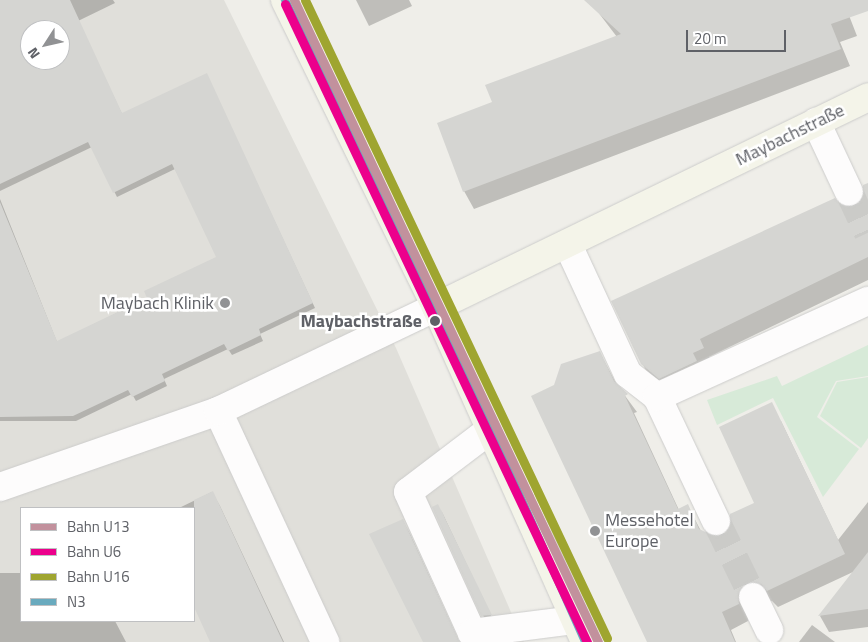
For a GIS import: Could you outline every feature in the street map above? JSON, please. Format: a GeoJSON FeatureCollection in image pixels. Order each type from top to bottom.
{"type":"FeatureCollection","features":[{"type":"Feature","properties":{"kind":"main road"},"geometry":{"type":"LineString","coordinates":[[285,0],[436,307],[580,631]]}},
{"type":"Feature","properties":{"kind":"main road","name":"Maybachstraße"},"geometry":{"type":"LineString","coordinates":[[436,307],[568,245],[868,96]]}},
{"type":"Feature","properties":{"kind":"street"},"geometry":{"type":"LineString","coordinates":[[816,122],[849,192]]}},
{"type":"Feature","properties":{"kind":"street"},"geometry":{"type":"LineString","coordinates":[[568,245],[628,374],[657,397],[716,521]]}},
{"type":"Feature","properties":{"kind":"street"},"geometry":{"type":"LineString","coordinates":[[657,397],[868,301]]}},
{"type":"Feature","properties":{"kind":"street","name":"Maybachstraße"},"geometry":{"type":"LineString","coordinates":[[0,488],[218,412],[436,307]]}},
{"type":"Feature","properties":{"kind":"street"},"geometry":{"type":"LineString","coordinates":[[218,412],[325,642]]}},
{"type":"Feature","properties":{"kind":"street"},"geometry":{"type":"LineString","coordinates":[[491,429],[408,492],[472,633],[580,631]]}},
{"type":"Feature","properties":{"kind":"street"},"geometry":{"type":"LineString","coordinates":[[753,597],[769,630]]}},
{"type":"Feature","properties":{"kind":"shaded area"},"geometry":{"type":"Polygon","coordinates":[[[0,0],[224,0],[396,348],[524,642],[0,642],[0,0]]]}},
{"type":"Feature","properties":{"kind":"green space"},"geometry":{"type":"Polygon","coordinates":[[[868,345],[868,376],[836,381],[817,417],[859,449],[823,497],[773,398],[717,425],[707,400],[777,376],[782,386],[868,345]]]}},
{"type":"Feature","properties":{"kind":"green space"},"geometry":{"type":"Polygon","coordinates":[[[868,377],[868,438],[861,448],[820,416],[837,382],[868,377]]]}},
{"type":"Feature","properties":{"kind":"building"},"geometry":{"type":"Polygon","coordinates":[[[0,0],[70,0],[122,113],[207,73],[313,303],[259,329],[261,335],[228,351],[224,344],[162,374],[165,381],[132,397],[128,390],[73,416],[0,417],[0,202],[57,341],[147,298],[144,291],[216,257],[172,164],[113,193],[88,142],[0,184],[0,0]]]}},
{"type":"Feature","properties":{"kind":"building"},"geometry":{"type":"Polygon","coordinates":[[[584,0],[868,0],[868,11],[831,24],[841,49],[463,192],[437,123],[492,102],[485,85],[621,34],[584,0]]]}},
{"type":"Feature","properties":{"kind":"building"},"geometry":{"type":"Polygon","coordinates":[[[868,183],[868,257],[700,339],[704,348],[693,353],[697,361],[659,379],[641,364],[611,301],[835,198],[841,205],[855,206],[862,200],[863,185],[868,183]]]}},
{"type":"Feature","properties":{"kind":"building"},"geometry":{"type":"Polygon","coordinates":[[[600,351],[614,381],[628,394],[625,396],[678,509],[688,504],[699,529],[714,536],[722,535],[729,529],[730,514],[754,503],[719,427],[772,402],[845,554],[767,591],[761,584],[746,583],[738,595],[739,604],[722,612],[735,642],[647,642],[531,396],[554,385],[561,364],[600,351]]]}},
{"type":"Feature","properties":{"kind":"building"},"geometry":{"type":"Polygon","coordinates":[[[213,491],[283,642],[210,642],[195,609],[194,500],[213,491]]]}},
{"type":"Feature","properties":{"kind":"building"},"geometry":{"type":"Polygon","coordinates":[[[438,504],[492,615],[481,616],[432,507],[438,504]]]}},
{"type":"Feature","properties":{"kind":"building"},"geometry":{"type":"Polygon","coordinates":[[[403,519],[460,642],[423,642],[369,534],[403,519]]]}},
{"type":"Feature","properties":{"kind":"building"},"geometry":{"type":"Polygon","coordinates":[[[868,552],[868,609],[818,616],[868,552]]]}},
{"type":"Feature","properties":{"kind":"tunnel"},"geometry":{"type":"LineString","coordinates":[[849,192],[868,233]]}},
{"type":"Feature","properties":{"kind":"tunnel"},"geometry":{"type":"LineString","coordinates":[[716,521],[753,597]]}},
{"type":"Feature","properties":{"kind":"rail line","name":"U13"},"geometry":{"type":"LineString","coordinates":[[294,0],[598,642]]}},
{"type":"Feature","properties":{"kind":"rail line","name":"U16"},"geometry":{"type":"LineString","coordinates":[[305,0],[607,638]]}},
{"type":"Feature","properties":{"kind":"rail line","name":"U6"},"geometry":{"type":"LineString","coordinates":[[285,4],[587,642]]}},
{"type":"Feature","properties":{"kind":"transit line","name":"N3"},"geometry":{"type":"LineString","coordinates":[[285,0],[436,307],[585,642]]}},
{"type":"Feature","properties":{"kind":"place","name":"Maybach Klinik"},"geometry":{"type":"Point","coordinates":[225,303]}},
{"type":"Feature","properties":{"kind":"place","name":"Maybachstraße"},"geometry":{"type":"Point","coordinates":[435,321]}},
{"type":"Feature","properties":{"kind":"place","name":"Messehotel Europe"},"geometry":{"type":"Point","coordinates":[595,531]}}]}
